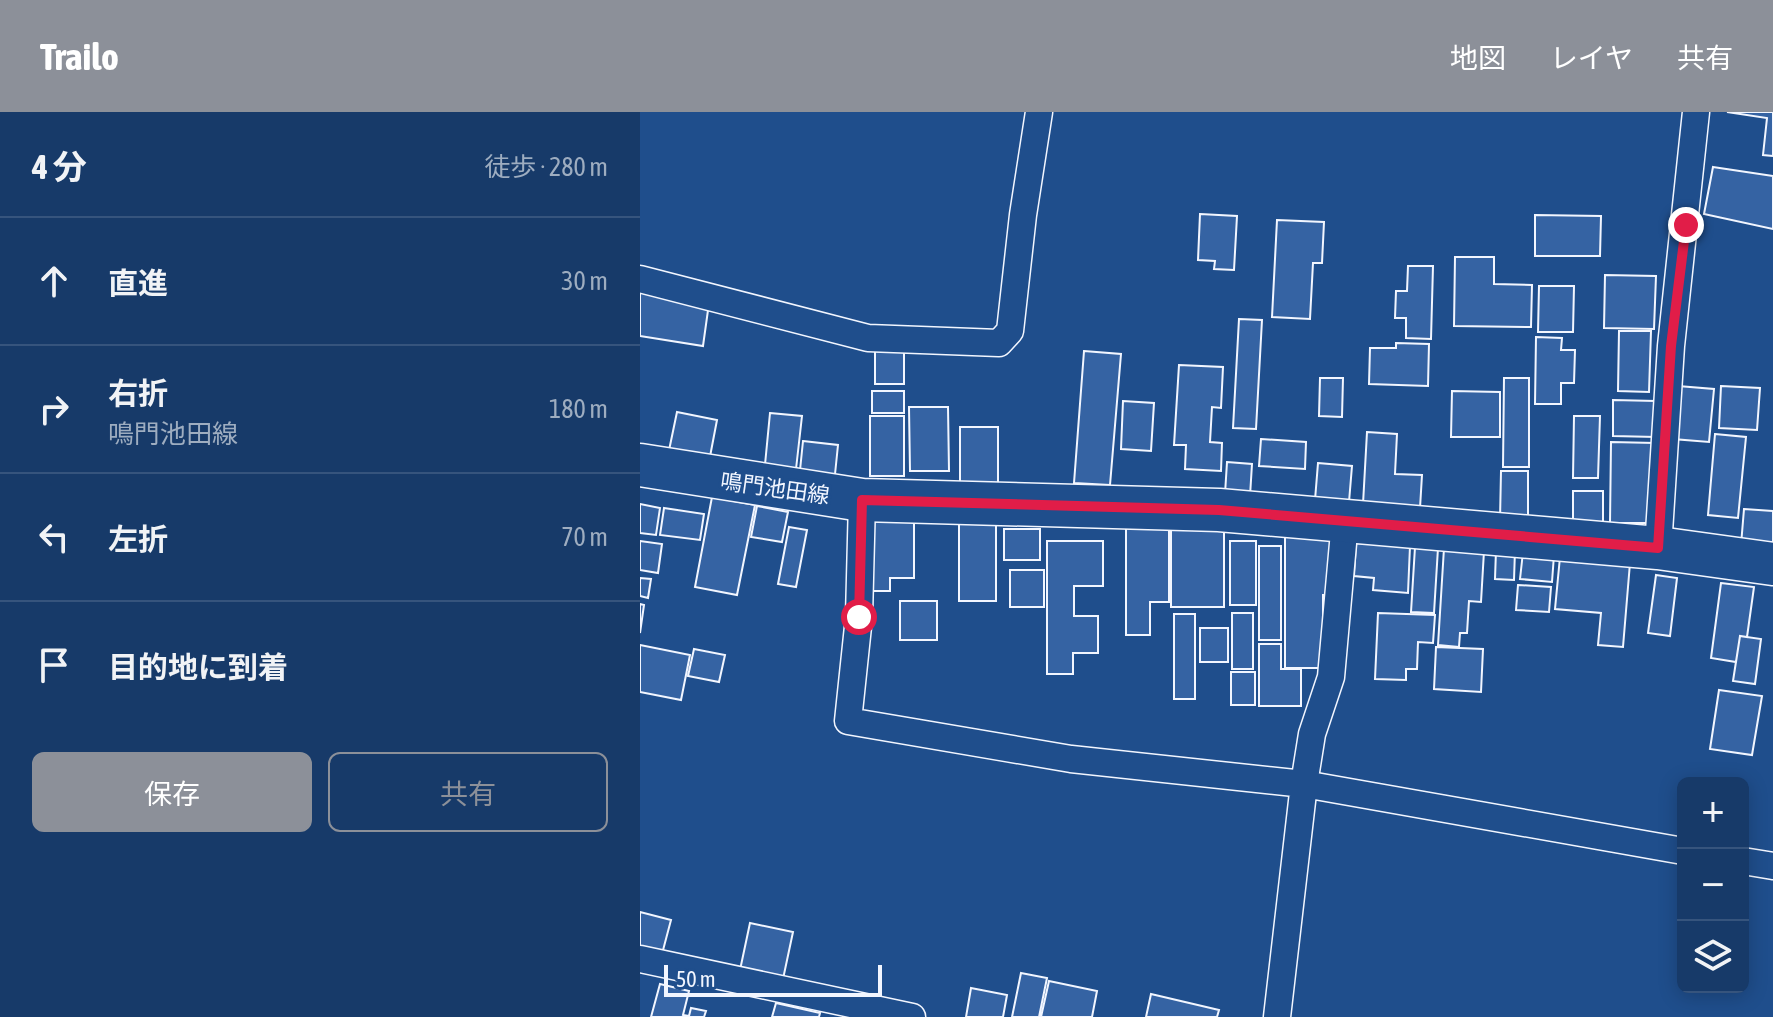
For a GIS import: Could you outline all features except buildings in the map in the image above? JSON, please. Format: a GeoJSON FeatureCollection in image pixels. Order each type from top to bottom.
{"type":"FeatureCollection","features":[{"type":"Feature","properties":{"kind":"main road","name":"鳴門池田線"},"geometry":{"type":"LineString","coordinates":[[640,465],[862,500],[1219,510],[1658,548],[1773,564]]}},
{"type":"Feature","properties":{"kind":"street"},"geometry":{"type":"LineString","coordinates":[[640,279],[868,338],[999,343],[1010,331],[1039,112]]}},
{"type":"Feature","properties":{"kind":"street"},"geometry":{"type":"LineString","coordinates":[[1658,548],[1671,346],[1696,112]]}},
{"type":"Feature","properties":{"kind":"street"},"geometry":{"type":"LineString","coordinates":[[862,500],[859,617],[848,721],[1071,759],[1304,784],[1677,850]]}},
{"type":"Feature","properties":{"kind":"street"},"geometry":{"type":"LineString","coordinates":[[1277,1017],[1304,784],[1312,734],[1331,677],[1345,521]]}},
{"type":"Feature","properties":{"kind":"street"},"geometry":{"type":"LineString","coordinates":[[1749,862],[1773,866]]}},
{"type":"Feature","properties":{"kind":"street"},"geometry":{"type":"LineString","coordinates":[[640,959],[912,1017]]}},
{"type":"Feature","properties":{"kind":"route"},"geometry":{"type":"LineString","coordinates":[[859,617],[862,500],[1219,510],[1658,548],[1671,346],[1686,225]]}}]}
